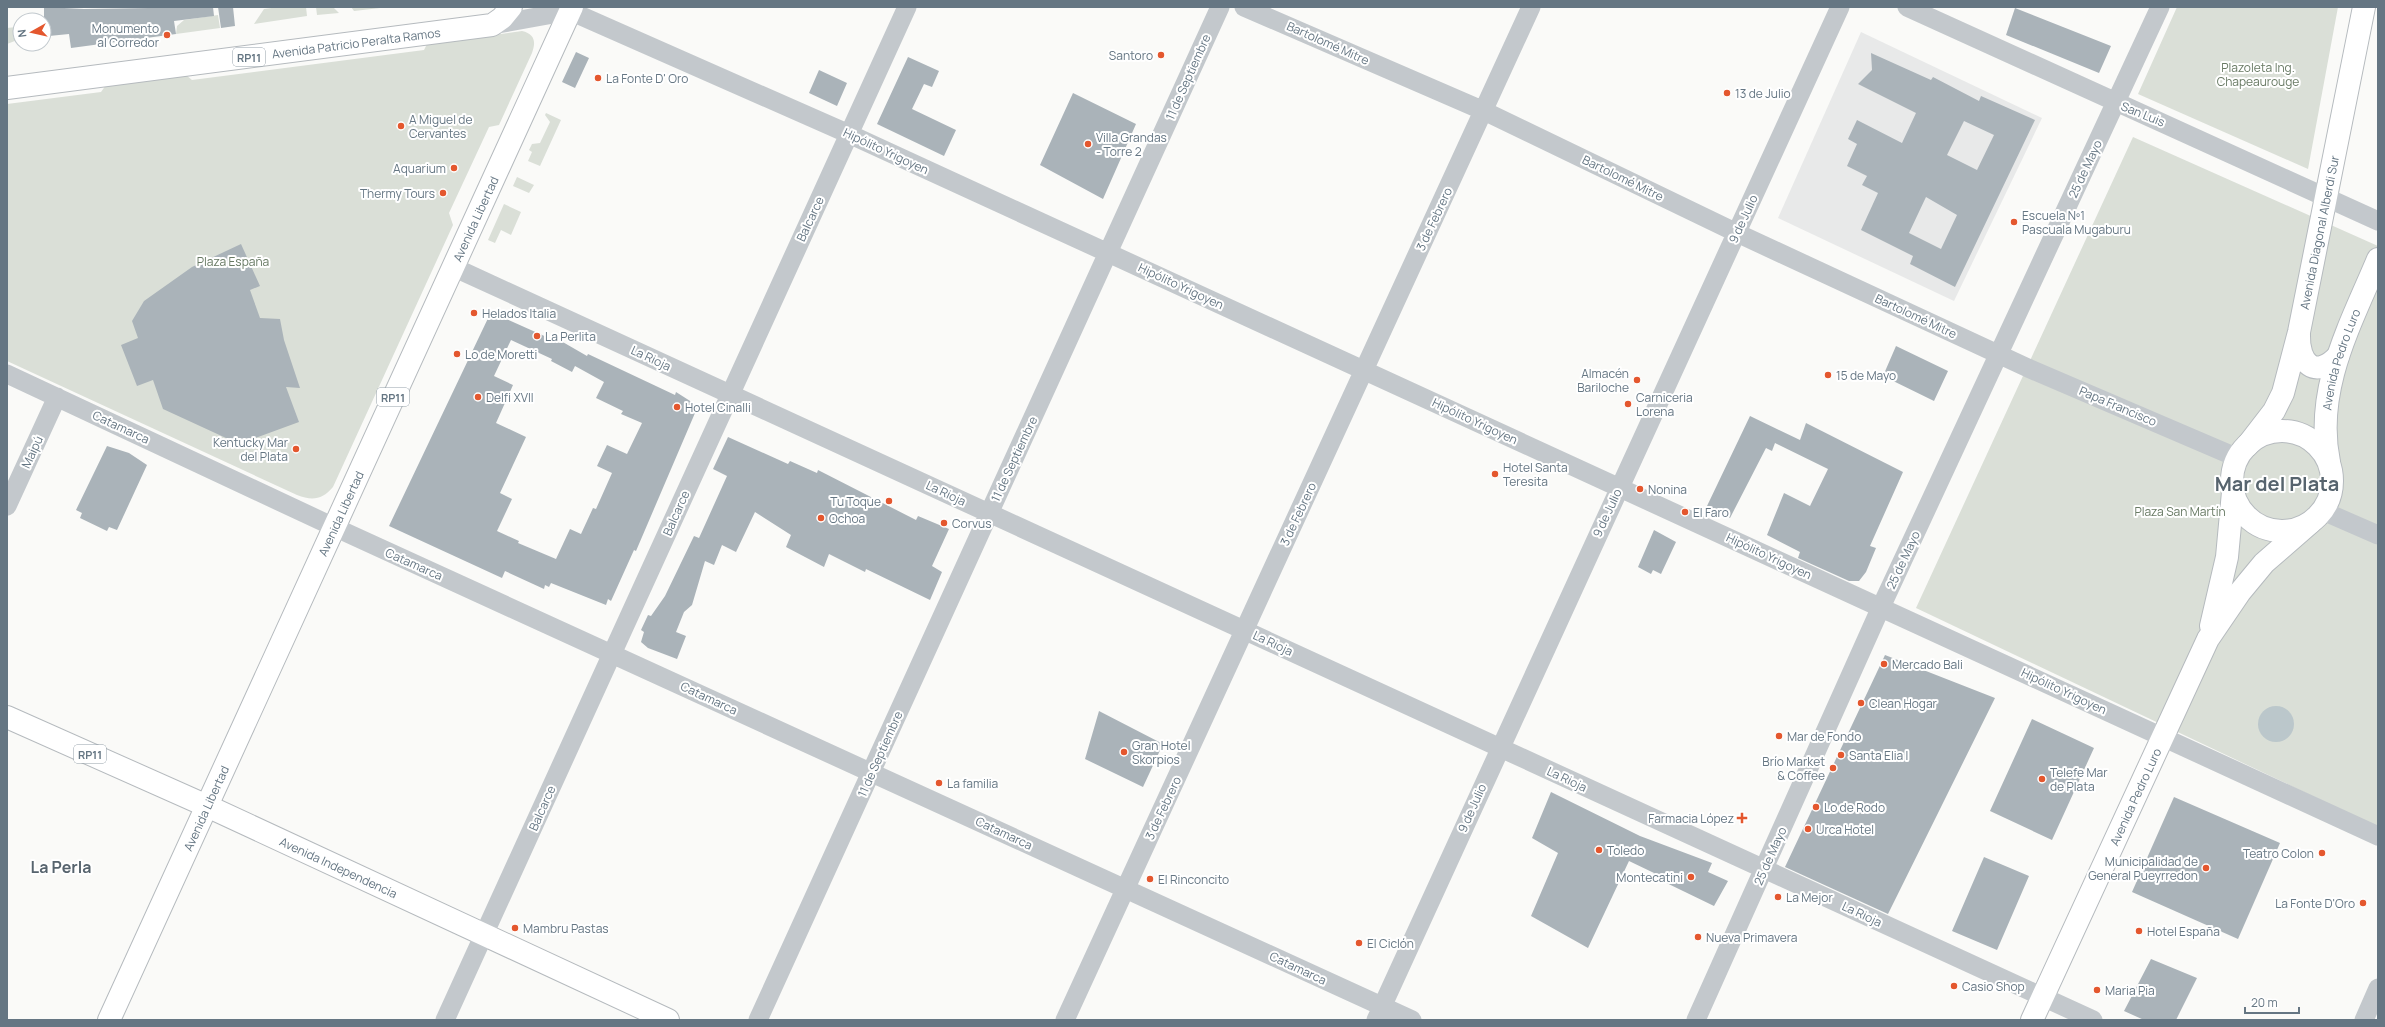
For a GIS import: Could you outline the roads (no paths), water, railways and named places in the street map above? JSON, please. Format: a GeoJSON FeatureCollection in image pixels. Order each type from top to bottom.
{"type":"FeatureCollection","features":[{"type":"Feature","properties":{"kind":"main road"},"geometry":{"type":"LineString","coordinates":[[492,25],[502,18],[511,7]]}},
{"type":"Feature","properties":{"kind":"main road","name":"Avenida Diagonal Alberdi Sur"},"geometry":{"type":"LineString","coordinates":[[2243,452],[2274,411],[2283,393],[2299,332],[2364,7]]}},
{"type":"Feature","properties":{"kind":"main road","name":"Avenida Libertad"},"geometry":{"type":"LineString","coordinates":[[109,1020],[571,9]]}},
{"type":"Feature","properties":{"kind":"main road","name":"Avenida Patricio Peralta Ramos"},"geometry":{"type":"LineString","coordinates":[[7,88],[492,25]]}},
{"type":"Feature","properties":{"kind":"main road","name":"Avenida Pedro Luro"},"geometry":{"type":"LineString","coordinates":[[2330,465],[2325,434],[2325,411],[2330,382],[2338,356],[2378,258]]}},
{"type":"Feature","properties":{"kind":"main road"},"geometry":{"type":"LineString","coordinates":[[2299,332],[2302,355],[2311,366],[2323,367],[2338,356]]}},
{"type":"Feature","properties":{"kind":"main road"},"geometry":{"type":"LineString","coordinates":[[2272,432],[2290,432],[2307,438],[2321,449],[2330,465],[2332,480],[2331,488],[2316,517],[2293,530],[2274,531],[2256,524],[2245,515],[2237,502],[2233,487],[2233,472],[2243,452],[2259,437],[2272,432]]}},
{"type":"Feature","properties":{"kind":"main road","name":"Avenida Pedro Luro"},"geometry":{"type":"LineString","coordinates":[[2208,639],[2227,557],[2233,487]]}},
{"type":"Feature","properties":{"kind":"main road","name":"Avenida Pedro Luro"},"geometry":{"type":"LineString","coordinates":[[2032,1020],[2208,639],[2240,592],[2264,563],[2316,517]]}},
{"type":"Feature","properties":{"kind":"main road","name":"Avenida Independencia"},"geometry":{"type":"LineString","coordinates":[[7,717],[207,806],[668,1020]]}},
{"type":"Feature","properties":{"kind":"street","name":"Balcarce"},"geometry":{"type":"LineString","coordinates":[[445,1020],[907,7]]}},
{"type":"Feature","properties":{"kind":"street","name":"11 de Septiembre"},"geometry":{"type":"LineString","coordinates":[[758,1020],[1220,7]]}},
{"type":"Feature","properties":{"kind":"street","name":"Bartolomé Mitre"},"geometry":{"type":"LineString","coordinates":[[1244,7],[1484,111],[1737,233],[1999,354]]}},
{"type":"Feature","properties":{"kind":"street","name":"3 de Febrero"},"geometry":{"type":"LineString","coordinates":[[1065,1020],[1531,7]]}},
{"type":"Feature","properties":{"kind":"street","name":"9 de Julio"},"geometry":{"type":"LineString","coordinates":[[1379,1013],[1499,747],[1840,7]]}},
{"type":"Feature","properties":{"kind":"street","name":"San Luis"},"geometry":{"type":"LineString","coordinates":[[1908,7],[2115,103],[2135,110],[2378,221]]}},
{"type":"Feature","properties":{"kind":"street","name":"25 de Mayo"},"geometry":{"type":"LineString","coordinates":[[1696,1020],[1881,607],[2160,7]]}},
{"type":"Feature","properties":{"kind":"street","name":"Avenida Patricio Peralta Ramos"},"geometry":{"type":"LineString","coordinates":[[492,25],[571,9]]}},
{"type":"Feature","properties":{"kind":"street","name":"Hipólito Yrigoyen"},"geometry":{"type":"LineString","coordinates":[[571,9],[1108,252],[2378,836]]}},
{"type":"Feature","properties":{"kind":"street","name":"La Rioja"},"geometry":{"type":"LineString","coordinates":[[453,267],[2093,1020]]}},
{"type":"Feature","properties":{"kind":"street","name":"Papa Francisco"},"geometry":{"type":"LineString","coordinates":[[1999,354],[2243,452]]}},
{"type":"Feature","properties":{"kind":"street","name":"Catamarca"},"geometry":{"type":"LineString","coordinates":[[7,374],[334,527],[1125,889],[1379,1013],[1412,1020]]}},
{"type":"Feature","properties":{"kind":"street","name":"Maipú"},"geometry":{"type":"LineString","coordinates":[[7,506],[57,397]]}},
{"type":"Feature","properties":{"kind":"street"},"geometry":{"type":"LineString","coordinates":[[2316,517],[2378,535]]}},
{"type":"Feature","properties":{"kind":"street"},"geometry":{"type":"LineString","coordinates":[[2364,1020],[2378,988]]}},
{"type":"Feature","properties":{"kind":"place","name":"Monumento al Corredor"},"geometry":{"type":"Point","coordinates":[167,35]}},
{"type":"Feature","properties":{"kind":"place","name":"Santoro"},"geometry":{"type":"Point","coordinates":[1161,55]}},
{"type":"Feature","properties":{"kind":"place","name":"La Fonte D' Oro"},"geometry":{"type":"Point","coordinates":[598,78]}},
{"type":"Feature","properties":{"kind":"place","name":"13 de Julio"},"geometry":{"type":"Point","coordinates":[1727,93]}},
{"type":"Feature","properties":{"kind":"place","name":"A Miguel de Cervantes"},"geometry":{"type":"Point","coordinates":[401,126]}},
{"type":"Feature","properties":{"kind":"place","name":"Villa Grandas - Torre 2"},"geometry":{"type":"Point","coordinates":[1088,144]}},
{"type":"Feature","properties":{"kind":"place","name":"Aquarium"},"geometry":{"type":"Point","coordinates":[454,168]}},
{"type":"Feature","properties":{"kind":"place","name":"Thermy Tours"},"geometry":{"type":"Point","coordinates":[443,193]}},
{"type":"Feature","properties":{"kind":"place","name":"Escuela Nº1 Pascuala Mugaburu"},"geometry":{"type":"Point","coordinates":[2014,222]}},
{"type":"Feature","properties":{"kind":"place","name":"Helados Italia"},"geometry":{"type":"Point","coordinates":[474,313]}},
{"type":"Feature","properties":{"kind":"place","name":"La Perlita"},"geometry":{"type":"Point","coordinates":[537,336]}},
{"type":"Feature","properties":{"kind":"place","name":"Lo de Moretti"},"geometry":{"type":"Point","coordinates":[457,354]}},
{"type":"Feature","properties":{"kind":"place","name":"15 de Mayo"},"geometry":{"type":"Point","coordinates":[1828,375]}},
{"type":"Feature","properties":{"kind":"place","name":"Almacén Bariloche"},"geometry":{"type":"Point","coordinates":[1637,380]}},
{"type":"Feature","properties":{"kind":"place","name":"Delfi XVII"},"geometry":{"type":"Point","coordinates":[478,397]}},
{"type":"Feature","properties":{"kind":"place","name":"Carniceria Lorena"},"geometry":{"type":"Point","coordinates":[1628,404]}},
{"type":"Feature","properties":{"kind":"place","name":"Hotel Cinalli"},"geometry":{"type":"Point","coordinates":[677,407]}},
{"type":"Feature","properties":{"kind":"place","name":"Kentucky Mar del Plata"},"geometry":{"type":"Point","coordinates":[296,449]}},
{"type":"Feature","properties":{"kind":"place","name":"Hotel Santa Teresita"},"geometry":{"type":"Point","coordinates":[1495,474]}},
{"type":"Feature","properties":{"kind":"place","name":"Nonina"},"geometry":{"type":"Point","coordinates":[1640,489]}},
{"type":"Feature","properties":{"kind":"place","name":"Tu Toque"},"geometry":{"type":"Point","coordinates":[889,501]}},
{"type":"Feature","properties":{"kind":"place","name":"El Faro"},"geometry":{"type":"Point","coordinates":[1685,512]}},
{"type":"Feature","properties":{"kind":"place","name":"Ochoa"},"geometry":{"type":"Point","coordinates":[821,518]}},
{"type":"Feature","properties":{"kind":"place","name":"Corvus"},"geometry":{"type":"Point","coordinates":[944,523]}},
{"type":"Feature","properties":{"kind":"place","name":"Mercado Bali"},"geometry":{"type":"Point","coordinates":[1884,664]}},
{"type":"Feature","properties":{"kind":"place","name":"Clean Hogar"},"geometry":{"type":"Point","coordinates":[1861,703]}},
{"type":"Feature","properties":{"kind":"place","name":"Mar de Fondo"},"geometry":{"type":"Point","coordinates":[1779,736]}},
{"type":"Feature","properties":{"kind":"place","name":"Gran Hotel Skorpios"},"geometry":{"type":"Point","coordinates":[1124,752]}},
{"type":"Feature","properties":{"kind":"place","name":"Santa Elia I"},"geometry":{"type":"Point","coordinates":[1841,755]}},
{"type":"Feature","properties":{"kind":"place","name":"Brío Market & Coffee"},"geometry":{"type":"Point","coordinates":[1833,768]}},
{"type":"Feature","properties":{"kind":"place","name":"Telefe Mar de Plata"},"geometry":{"type":"Point","coordinates":[2042,779]}},
{"type":"Feature","properties":{"kind":"place","name":"La familia"},"geometry":{"type":"Point","coordinates":[939,783]}},
{"type":"Feature","properties":{"kind":"place","name":"Lo de Rodo"},"geometry":{"type":"Point","coordinates":[1816,807]}},
{"type":"Feature","properties":{"kind":"place","name":"Farmacia López"},"geometry":{"type":"Point","coordinates":[1742,818]}},
{"type":"Feature","properties":{"kind":"place","name":"Urca Hotel"},"geometry":{"type":"Point","coordinates":[1808,829]}},
{"type":"Feature","properties":{"kind":"place","name":"Toledo"},"geometry":{"type":"Point","coordinates":[1599,850]}},
{"type":"Feature","properties":{"kind":"place","name":"Teatro Colon"},"geometry":{"type":"Point","coordinates":[2322,853]}},
{"type":"Feature","properties":{"kind":"place","name":"Municipalidad de General Pueyrredon"},"geometry":{"type":"Point","coordinates":[2206,868]}},
{"type":"Feature","properties":{"kind":"place","name":"Montecatini"},"geometry":{"type":"Point","coordinates":[1691,877]}},
{"type":"Feature","properties":{"kind":"place","name":"El Rinconcito"},"geometry":{"type":"Point","coordinates":[1150,879]}},
{"type":"Feature","properties":{"kind":"place","name":"La Mejor"},"geometry":{"type":"Point","coordinates":[1778,897]}},
{"type":"Feature","properties":{"kind":"place","name":"La Fonte D'Oro"},"geometry":{"type":"Point","coordinates":[2363,903]}},
{"type":"Feature","properties":{"kind":"place","name":"Mambru Pastas"},"geometry":{"type":"Point","coordinates":[515,928]}},
{"type":"Feature","properties":{"kind":"place","name":"Hotel España"},"geometry":{"type":"Point","coordinates":[2139,931]}},
{"type":"Feature","properties":{"kind":"place","name":"Nueva Primavera"},"geometry":{"type":"Point","coordinates":[1698,937]}},
{"type":"Feature","properties":{"kind":"place","name":"El Ciclón"},"geometry":{"type":"Point","coordinates":[1359,943]}},
{"type":"Feature","properties":{"kind":"place","name":"Casio Shop"},"geometry":{"type":"Point","coordinates":[1954,986]}},
{"type":"Feature","properties":{"kind":"place","name":"Maria Pia"},"geometry":{"type":"Point","coordinates":[2097,990]}},
{"type":"Feature","properties":{"kind":"district","name":"Mar del Plata"},"geometry":{"type":"Point","coordinates":[2277,483]}},
{"type":"Feature","properties":{"kind":"district","name":"La Perla"},"geometry":{"type":"Point","coordinates":[61,867]}},
{"type":"Feature","properties":{"kind":"park label","name":"Plazoleta Ing. Chapeaurouge"},"geometry":{"type":"Point","coordinates":[2258,74]}},
{"type":"Feature","properties":{"kind":"park label","name":"Plaza España"},"geometry":{"type":"Point","coordinates":[233,261]}},
{"type":"Feature","properties":{"kind":"park label","name":"Plaza San Martín"},"geometry":{"type":"Point","coordinates":[2180,511]}}]}
